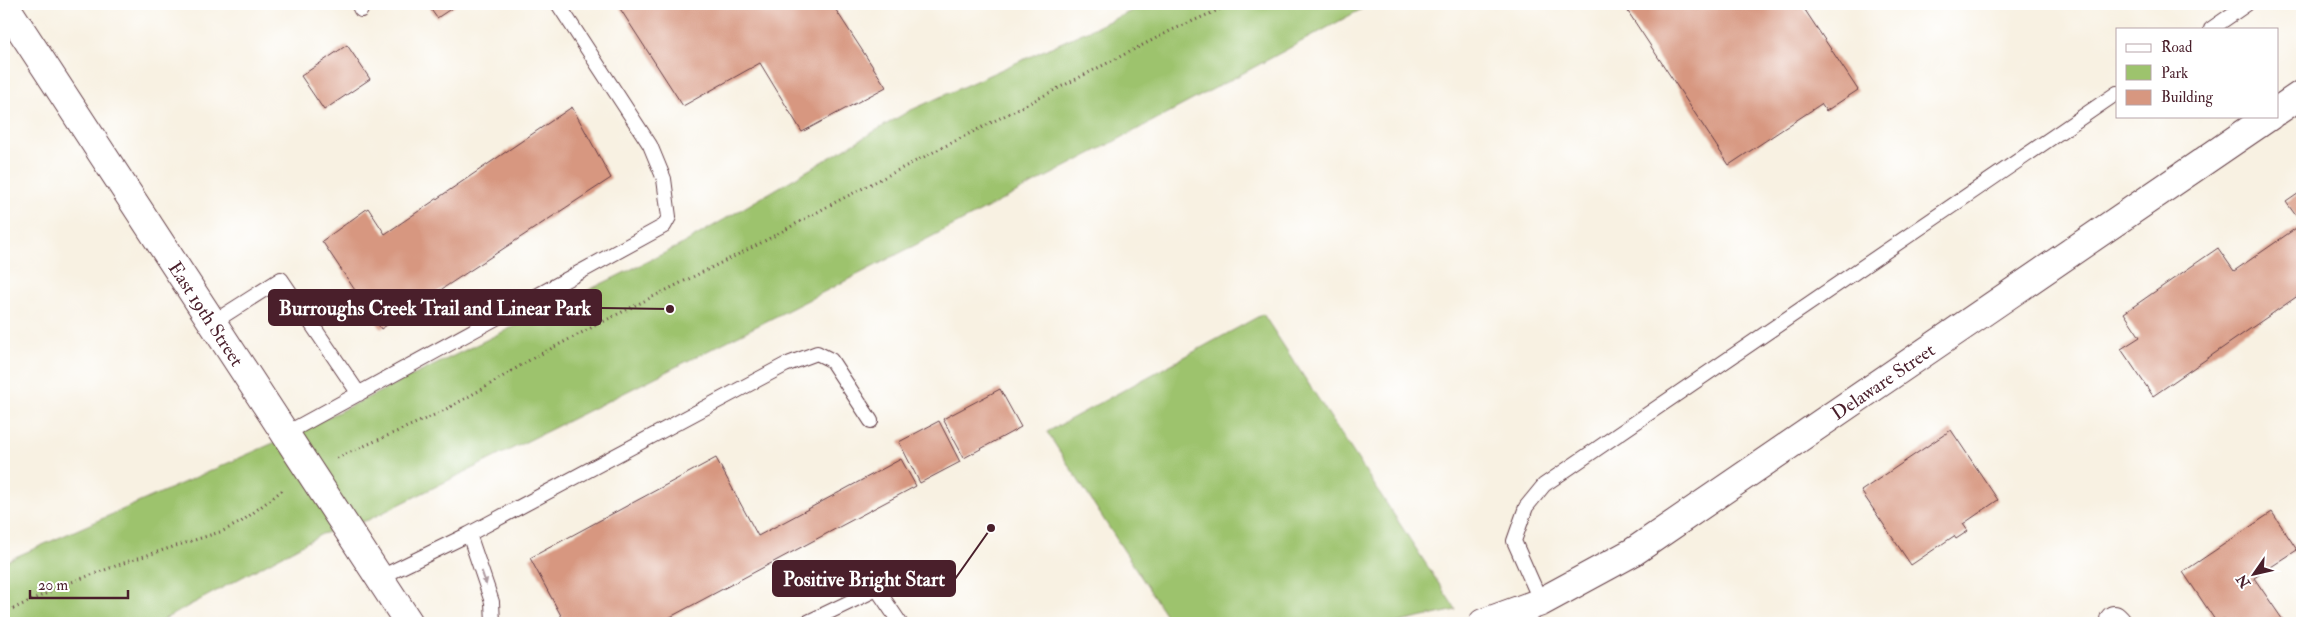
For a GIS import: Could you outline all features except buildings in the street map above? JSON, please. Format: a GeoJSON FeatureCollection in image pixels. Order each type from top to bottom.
{"type":"FeatureCollection","features":[{"type":"Feature","properties":{"kind":"street","name":"East 19th Street"},"geometry":{"type":"LineString","coordinates":[[10,10],[408,623]]}},
{"type":"Feature","properties":{"kind":"street"},"geometry":{"type":"LineString","coordinates":[[2278,110],[2302,94]]}},
{"type":"Feature","properties":{"kind":"street","name":"Delaware Street"},"geometry":{"type":"LineString","coordinates":[[1484,623],[1541,602],[1633,552],[2267,118]]}},
{"type":"Feature","properties":{"kind":"lane"},"geometry":{"type":"LineString","coordinates":[[285,434],[664,226],[669,217],[664,179],[650,145],[558,4]]}},
{"type":"Feature","properties":{"kind":"lane"},"geometry":{"type":"LineString","coordinates":[[2212,28],[2247,4]]}},
{"type":"Feature","properties":{"kind":"lane"},"geometry":{"type":"LineString","coordinates":[[1541,602],[1514,541],[1526,507],[1544,484],[2116,93]]}},
{"type":"Feature","properties":{"kind":"lane"},"geometry":{"type":"LineString","coordinates":[[212,323],[282,279],[359,394]]}},
{"type":"Feature","properties":{"kind":"lane"},"geometry":{"type":"LineString","coordinates":[[379,578],[469,534],[785,364],[817,353],[831,360],[871,421]]}},
{"type":"Feature","properties":{"kind":"lane"},"geometry":{"type":"LineString","coordinates":[[469,534],[492,602],[493,623]]}},
{"type":"Feature","properties":{"kind":"lane"},"geometry":{"type":"LineString","coordinates":[[806,623],[878,589],[900,623]]}},
{"type":"Feature","properties":{"kind":"path"},"geometry":{"type":"LineString","coordinates":[[333,460],[439,412],[484,388],[533,358],[612,317],[759,244],[832,204],[1172,30],[1232,4]]}},
{"type":"Feature","properties":{"kind":"path"},"geometry":{"type":"LineString","coordinates":[[4,613],[78,580],[223,531],[241,522],[289,486]]}},
{"type":"Feature","properties":{"kind":"green space"},"geometry":{"type":"Polygon","coordinates":[[[1147,4],[1371,4],[997,203],[872,267],[368,520],[322,534],[157,623],[4,623],[4,562],[287,437],[679,246],[909,111],[1147,4]]]}},
{"type":"Feature","properties":{"kind":"green space"},"geometry":{"type":"Polygon","coordinates":[[[1263,314],[1456,610],[1396,623],[1171,623],[1047,432],[1263,314]]]}},
{"type":"Feature","properties":{"kind":"place","name":"Burroughs Creek Trail and Linear Park"},"geometry":{"type":"Point","coordinates":[670,309]}},
{"type":"Feature","properties":{"kind":"place","name":"Positive Bright Start"},"geometry":{"type":"Point","coordinates":[991,528]}}]}
